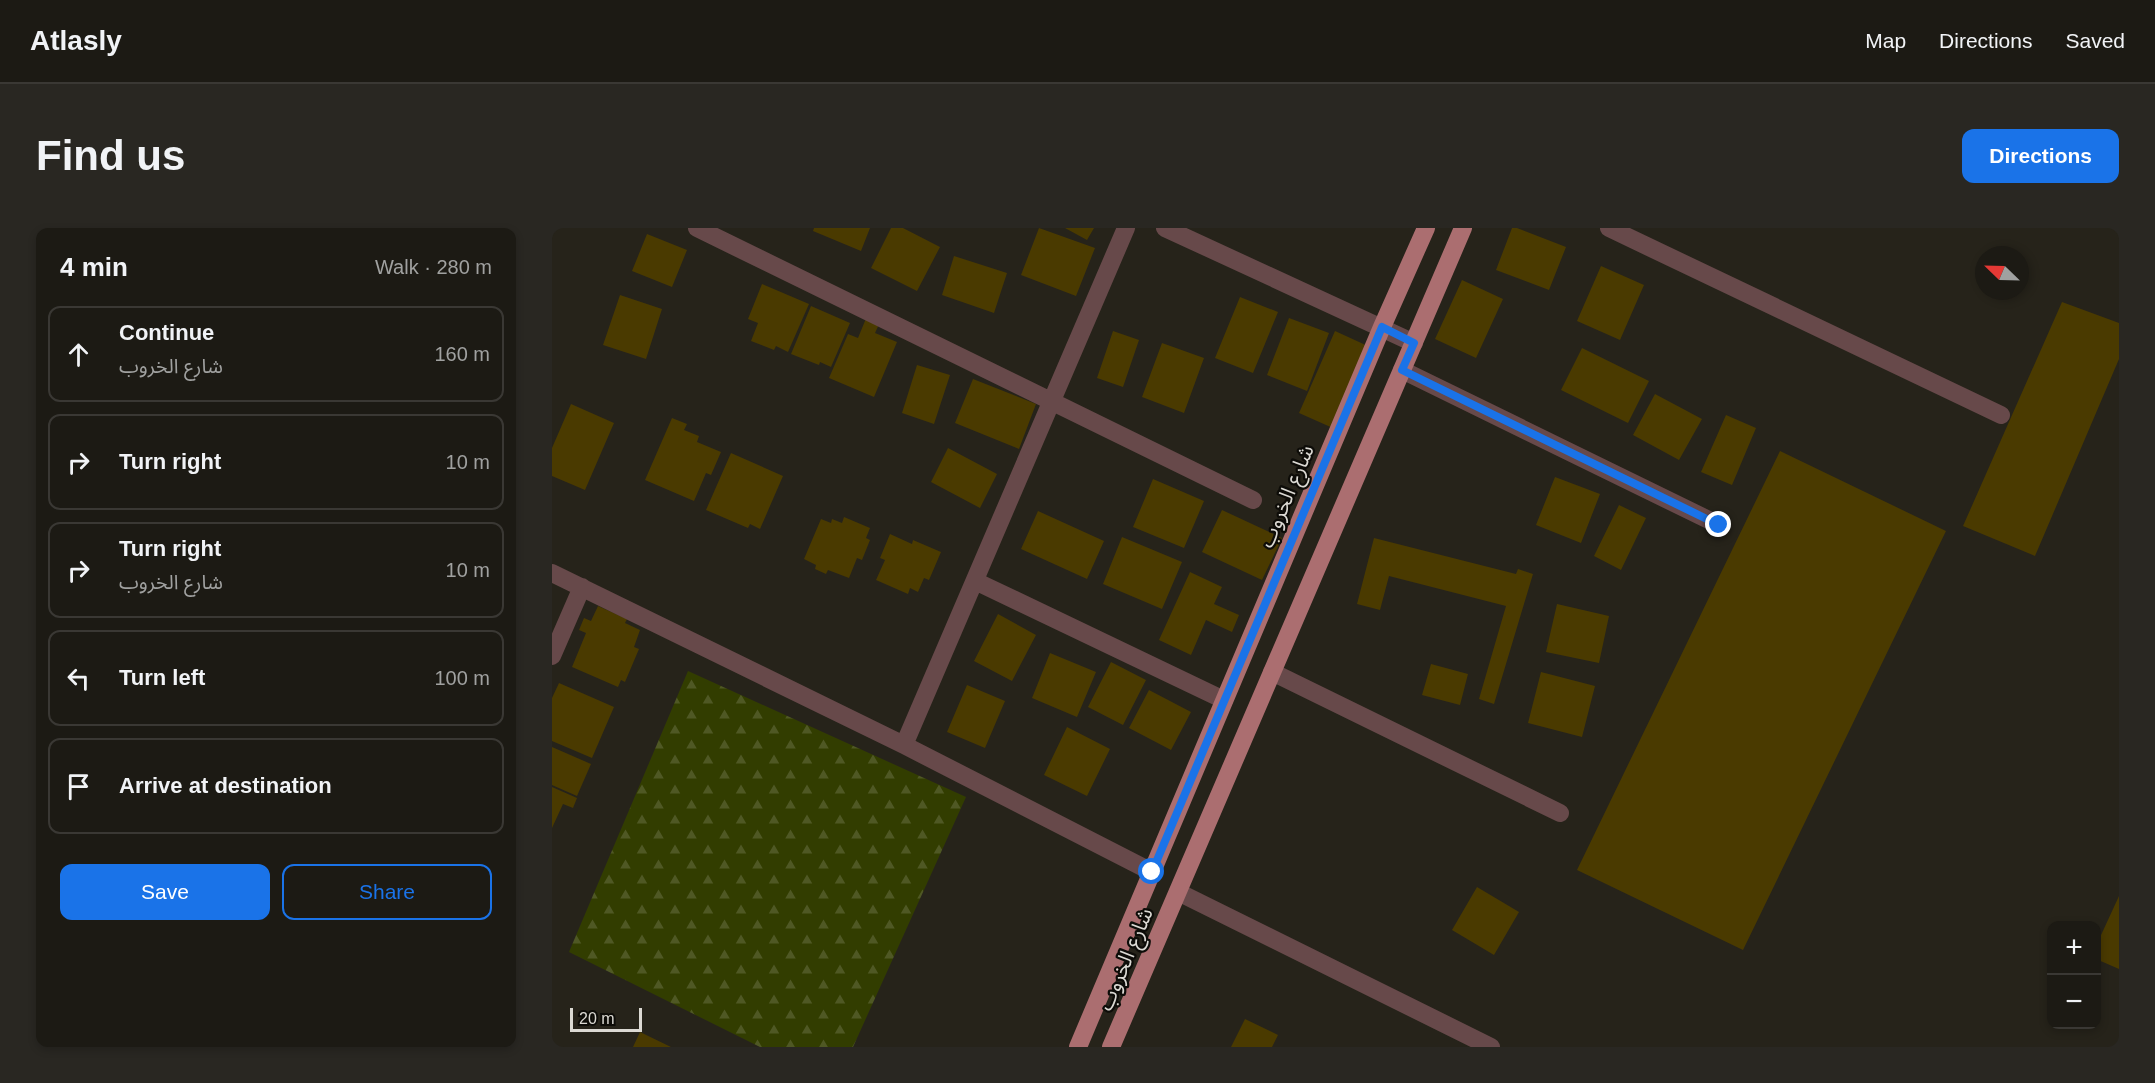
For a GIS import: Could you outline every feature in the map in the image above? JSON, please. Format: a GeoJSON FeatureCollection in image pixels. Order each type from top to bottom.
{"type":"FeatureCollection","features":[{"type":"Feature","properties":{"kind":"main road","name":"شارع الخروب"},"geometry":{"type":"LineString","coordinates":[[1078,1047],[1426,228]]}},
{"type":"Feature","properties":{"kind":"main road","name":"شارع الخروب"},"geometry":{"type":"LineString","coordinates":[[1114,1046],[1463,228]]}},
{"type":"Feature","properties":{"kind":"street"},"geometry":{"type":"LineString","coordinates":[[697,228],[1253,500]]}},
{"type":"Feature","properties":{"kind":"street"},"geometry":{"type":"LineString","coordinates":[[904,745],[1126,228]]}},
{"type":"Feature","properties":{"kind":"street"},"geometry":{"type":"LineString","coordinates":[[1166,228],[1414,343]]}},
{"type":"Feature","properties":{"kind":"street"},"geometry":{"type":"LineString","coordinates":[[1609,228],[2001,415]]}},
{"type":"Feature","properties":{"kind":"street"},"geometry":{"type":"LineString","coordinates":[[1402,370],[1719,525]]}},
{"type":"Feature","properties":{"kind":"street"},"geometry":{"type":"LineString","coordinates":[[552,573],[904,745],[1152,872]]}},
{"type":"Feature","properties":{"kind":"street"},"geometry":{"type":"LineString","coordinates":[[975,581],[1224,700]]}},
{"type":"Feature","properties":{"kind":"street"},"geometry":{"type":"LineString","coordinates":[[552,656],[582,587]]}},
{"type":"Feature","properties":{"kind":"street"},"geometry":{"type":"LineString","coordinates":[[1272,672],[1560,813]]}},
{"type":"Feature","properties":{"kind":"street"},"geometry":{"type":"LineString","coordinates":[[1178,892],[1491,1047]]}},
{"type":"Feature","properties":{"kind":"green space"},"geometry":{"type":"Polygon","coordinates":[[[688,671],[966,797],[853,1047],[760,1047],[569,952],[688,671]]]}},
{"type":"Feature","properties":{"kind":"building"},"geometry":{"type":"Polygon","coordinates":[[[814,228],[870,228],[861,251],[813,231],[814,228]]]}},
{"type":"Feature","properties":{"kind":"building"},"geometry":{"type":"Polygon","coordinates":[[[891,228],[903,228],[940,247],[917,291],[871,268],[891,228]]]}},
{"type":"Feature","properties":{"kind":"building"},"geometry":{"type":"Polygon","coordinates":[[[1039,228],[1095,248],[1076,296],[1021,275],[1039,228]]]}},
{"type":"Feature","properties":{"kind":"building"},"geometry":{"type":"Polygon","coordinates":[[[1065,228],[1094,228],[1087,240],[1065,228]]]}},
{"type":"Feature","properties":{"kind":"building"},"geometry":{"type":"Polygon","coordinates":[[[1512,228],[1566,247],[1549,290],[1496,270],[1512,228]]]}},
{"type":"Feature","properties":{"kind":"building"},"geometry":{"type":"Polygon","coordinates":[[[647,234],[687,250],[672,287],[632,271],[647,234]]]}},
{"type":"Feature","properties":{"kind":"building"},"geometry":{"type":"Polygon","coordinates":[[[954,256],[1007,273],[994,313],[942,295],[954,256]]]}},
{"type":"Feature","properties":{"kind":"building"},"geometry":{"type":"Polygon","coordinates":[[[1601,266],[1644,285],[1620,340],[1577,321],[1601,266]]]}},
{"type":"Feature","properties":{"kind":"building"},"geometry":{"type":"Polygon","coordinates":[[[1462,280],[1503,299],[1476,358],[1435,339],[1462,280]]]}},
{"type":"Feature","properties":{"kind":"building"},"geometry":{"type":"Polygon","coordinates":[[[762,284],[809,304],[788,352],[776,346],[774,350],[751,341],[758,323],[748,319],[762,284]]]}},
{"type":"Feature","properties":{"kind":"building"},"geometry":{"type":"Polygon","coordinates":[[[620,295],[662,309],[646,359],[603,345],[620,295]]]}},
{"type":"Feature","properties":{"kind":"building"},"geometry":{"type":"Polygon","coordinates":[[[1240,297],[1278,312],[1253,373],[1215,358],[1240,297]]]}},
{"type":"Feature","properties":{"kind":"building"},"geometry":{"type":"Polygon","coordinates":[[[2062,302],[2119,323],[2119,359],[2035,556],[1963,526],[2062,302]]]}},
{"type":"Feature","properties":{"kind":"building"},"geometry":{"type":"Polygon","coordinates":[[[811,306],[850,323],[831,367],[820,362],[819,365],[791,354],[811,306]]]}},
{"type":"Feature","properties":{"kind":"building"},"geometry":{"type":"Polygon","coordinates":[[[867,316],[880,322],[875,333],[897,342],[874,397],[829,378],[848,334],[858,338],[867,316]]]}},
{"type":"Feature","properties":{"kind":"building"},"geometry":{"type":"Polygon","coordinates":[[[1289,318],[1329,333],[1307,391],[1267,375],[1289,318]]]}},
{"type":"Feature","properties":{"kind":"building"},"geometry":{"type":"Polygon","coordinates":[[[1113,331],[1139,340],[1123,387],[1097,378],[1113,331]]]}},
{"type":"Feature","properties":{"kind":"building"},"geometry":{"type":"Polygon","coordinates":[[[1335,331],[1370,347],[1335,429],[1299,413],[1335,331]]]}},
{"type":"Feature","properties":{"kind":"building"},"geometry":{"type":"Polygon","coordinates":[[[1162,343],[1204,358],[1184,413],[1142,397],[1162,343]]]}},
{"type":"Feature","properties":{"kind":"building"},"geometry":{"type":"Polygon","coordinates":[[[1582,348],[1649,381],[1628,423],[1561,390],[1582,348]]]}},
{"type":"Feature","properties":{"kind":"building"},"geometry":{"type":"Polygon","coordinates":[[[917,365],[950,375],[934,424],[902,413],[917,365]]]}},
{"type":"Feature","properties":{"kind":"building"},"geometry":{"type":"Polygon","coordinates":[[[973,379],[1036,404],[1019,449],[955,423],[973,379]]]}},
{"type":"Feature","properties":{"kind":"building"},"geometry":{"type":"Polygon","coordinates":[[[1655,394],[1702,419],[1679,460],[1633,435],[1655,394]]]}},
{"type":"Feature","properties":{"kind":"building"},"geometry":{"type":"Polygon","coordinates":[[[571,404],[614,423],[585,490],[552,476],[552,448],[571,404]]]}},
{"type":"Feature","properties":{"kind":"building"},"geometry":{"type":"Polygon","coordinates":[[[1726,415],[1756,428],[1732,485],[1701,472],[1726,415]]]}},
{"type":"Feature","properties":{"kind":"building"},"geometry":{"type":"Polygon","coordinates":[[[672,418],[687,424],[684,430],[699,436],[697,442],[721,452],[711,475],[706,473],[694,501],[645,480],[672,418]]]}},
{"type":"Feature","properties":{"kind":"building"},"geometry":{"type":"Polygon","coordinates":[[[948,448],[997,474],[980,508],[931,482],[948,448]]]}},
{"type":"Feature","properties":{"kind":"building"},"geometry":{"type":"Polygon","coordinates":[[[1780,451],[1946,531],[1743,950],[1577,870],[1780,451]]]}},
{"type":"Feature","properties":{"kind":"building"},"geometry":{"type":"Polygon","coordinates":[[[731,453],[783,476],[760,529],[750,524],[748,528],[706,510],[731,453]]]}},
{"type":"Feature","properties":{"kind":"building"},"geometry":{"type":"Polygon","coordinates":[[[1555,477],[1600,494],[1581,543],[1536,525],[1555,477]]]}},
{"type":"Feature","properties":{"kind":"building"},"geometry":{"type":"Polygon","coordinates":[[[1153,479],[1204,501],[1184,548],[1133,527],[1153,479]]]}},
{"type":"Feature","properties":{"kind":"building"},"geometry":{"type":"Polygon","coordinates":[[[1619,505],[1646,518],[1621,570],[1594,556],[1619,505]]]}},
{"type":"Feature","properties":{"kind":"building"},"geometry":{"type":"Polygon","coordinates":[[[1222,510],[1282,538],[1262,580],[1202,552],[1222,510]]]}},
{"type":"Feature","properties":{"kind":"building"},"geometry":{"type":"Polygon","coordinates":[[[1038,511],[1104,541],[1087,579],[1021,549],[1038,511]]]}},
{"type":"Feature","properties":{"kind":"building"},"geometry":{"type":"Polygon","coordinates":[[[844,517],[870,528],[866,538],[870,540],[862,560],[857,558],[849,578],[828,570],[826,574],[815,569],[816,565],[804,559],[821,519],[831,523],[832,519],[842,523],[844,517]]]}},
{"type":"Feature","properties":{"kind":"building"},"geometry":{"type":"Polygon","coordinates":[[[890,534],[912,544],[913,540],[941,552],[929,580],[924,578],[918,592],[910,588],[908,594],[876,580],[885,560],[880,558],[890,534]]]}},
{"type":"Feature","properties":{"kind":"building"},"geometry":{"type":"Polygon","coordinates":[[[1122,537],[1182,562],[1162,609],[1103,584],[1122,537]]]}},
{"type":"Feature","properties":{"kind":"building"},"geometry":{"type":"Polygon","coordinates":[[[1374,538],[1516,574],[1518,569],[1533,574],[1494,704],[1479,699],[1506,606],[1389,576],[1380,610],[1357,604],[1374,538]]]}},
{"type":"Feature","properties":{"kind":"building"},"geometry":{"type":"Polygon","coordinates":[[[1190,572],[1222,587],[1214,604],[1239,615],[1232,632],[1206,620],[1191,655],[1159,640],[1190,572]]]}},
{"type":"Feature","properties":{"kind":"building"},"geometry":{"type":"Polygon","coordinates":[[[1557,604],[1609,616],[1599,663],[1546,652],[1557,604]]]}},
{"type":"Feature","properties":{"kind":"building"},"geometry":{"type":"Polygon","coordinates":[[[598,606],[627,619],[625,623],[640,630],[634,647],[639,649],[625,682],[621,680],[618,687],[572,667],[586,633],[579,630],[584,618],[591,621],[598,606]]]}},
{"type":"Feature","properties":{"kind":"building"},"geometry":{"type":"Polygon","coordinates":[[[998,614],[1036,635],[1012,681],[974,661],[998,614]]]}},
{"type":"Feature","properties":{"kind":"building"},"geometry":{"type":"Polygon","coordinates":[[[1050,653],[1096,672],[1077,717],[1032,698],[1050,653]]]}},
{"type":"Feature","properties":{"kind":"building"},"geometry":{"type":"Polygon","coordinates":[[[1111,662],[1146,680],[1123,725],[1088,707],[1111,662]]]}},
{"type":"Feature","properties":{"kind":"building"},"geometry":{"type":"Polygon","coordinates":[[[1431,664],[1468,674],[1460,705],[1422,695],[1431,664]]]}},
{"type":"Feature","properties":{"kind":"building"},"geometry":{"type":"Polygon","coordinates":[[[1541,672],[1595,686],[1582,737],[1528,723],[1541,672]]]}},
{"type":"Feature","properties":{"kind":"building"},"geometry":{"type":"Polygon","coordinates":[[[559,683],[614,707],[592,758],[552,741],[552,698],[559,683]]]}},
{"type":"Feature","properties":{"kind":"building"},"geometry":{"type":"Polygon","coordinates":[[[967,685],[1005,701],[985,748],[947,732],[967,685]]]}},
{"type":"Feature","properties":{"kind":"building"},"geometry":{"type":"Polygon","coordinates":[[[1149,690],[1191,712],[1171,750],[1129,728],[1149,690]]]}},
{"type":"Feature","properties":{"kind":"building"},"geometry":{"type":"Polygon","coordinates":[[[1067,727],[1110,749],[1087,796],[1044,775],[1067,727]]]}},
{"type":"Feature","properties":{"kind":"building"},"geometry":{"type":"Polygon","coordinates":[[[552,747],[591,764],[577,796],[552,785],[552,747]]]}},
{"type":"Feature","properties":{"kind":"building"},"geometry":{"type":"Polygon","coordinates":[[[552,787],[577,798],[573,808],[563,804],[552,828],[552,787]]]}},
{"type":"Feature","properties":{"kind":"building"},"geometry":{"type":"Polygon","coordinates":[[[1477,887],[1519,912],[1494,955],[1452,930],[1477,887]]]}},
{"type":"Feature","properties":{"kind":"building"},"geometry":{"type":"Polygon","coordinates":[[[2119,896],[2119,969],[2101,961],[2101,935],[2119,896]]]}},
{"type":"Feature","properties":{"kind":"building"},"geometry":{"type":"Polygon","coordinates":[[[1245,1019],[1278,1035],[1272,1047],[1231,1047],[1245,1019]]]}},
{"type":"Feature","properties":{"kind":"building"},"geometry":{"type":"Polygon","coordinates":[[[640,1032],[671,1047],[633,1047],[640,1032]]]}},
{"type":"Feature","properties":{"kind":"route"},"geometry":{"type":"LineString","coordinates":[[1152,872],[1382,327],[1414,343],[1402,370],[1719,525]]}}]}
